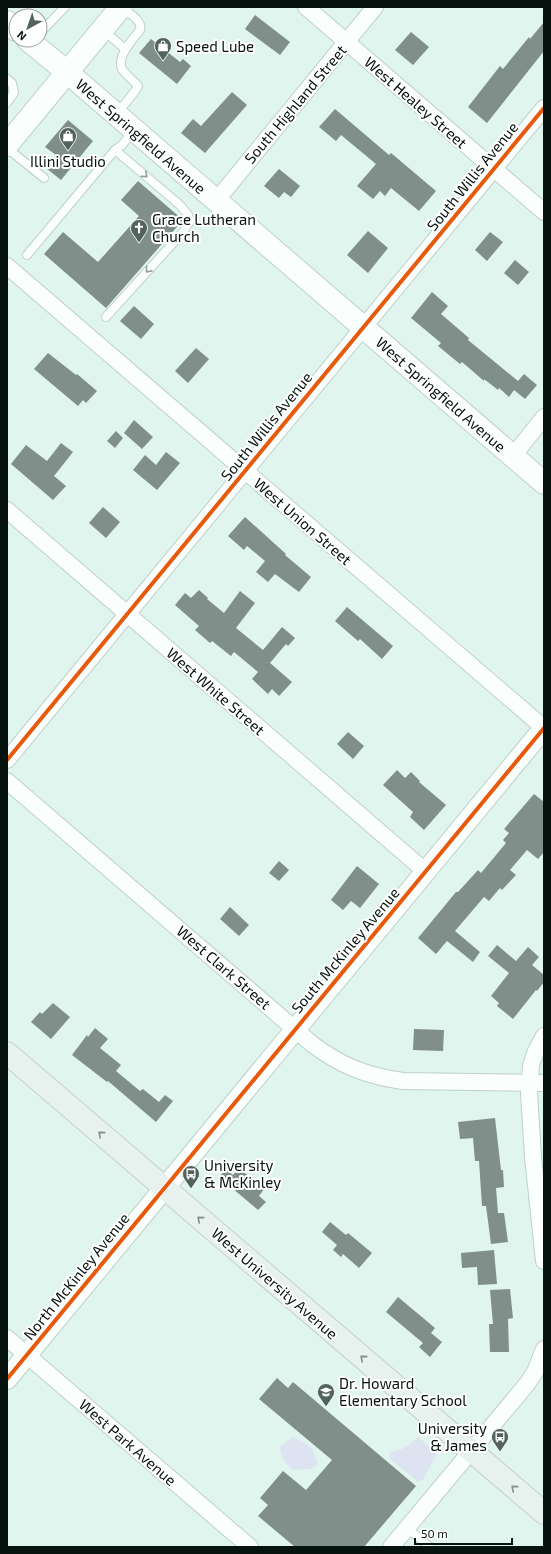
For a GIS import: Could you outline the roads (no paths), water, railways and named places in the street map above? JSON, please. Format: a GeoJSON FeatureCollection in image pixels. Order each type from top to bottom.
{"type":"FeatureCollection","features":[{"type":"Feature","properties":{"kind":"main road"},"geometry":{"type":"LineString","coordinates":[[7,145],[121,7]]}},
{"type":"Feature","properties":{"kind":"main road","name":"West Springfield Avenue"},"geometry":{"type":"LineString","coordinates":[[41,48],[216,201],[544,483]]}},
{"type":"Feature","properties":{"kind":"main road","name":"West University Avenue"},"geometry":{"type":"LineString","coordinates":[[7,1053],[544,1513]]}},
{"type":"Feature","properties":{"kind":"street","name":"West Healey Street"},"geometry":{"type":"LineString","coordinates":[[306,7],[544,212]]}},
{"type":"Feature","properties":{"kind":"street","name":"South Highland Street"},"geometry":{"type":"LineString","coordinates":[[216,201],[375,7]]}},
{"type":"Feature","properties":{"kind":"street","name":"South Willis Avenue"},"geometry":{"type":"LineString","coordinates":[[7,760],[544,108]]}},
{"type":"Feature","properties":{"kind":"street","name":"West Union Street"},"geometry":{"type":"LineString","coordinates":[[7,266],[544,728]]}},
{"type":"Feature","properties":{"kind":"street"},"geometry":{"type":"LineString","coordinates":[[513,456],[544,417]]}},
{"type":"Feature","properties":{"kind":"street","name":"West White Street"},"geometry":{"type":"LineString","coordinates":[[7,510],[425,871]]}},
{"type":"Feature","properties":{"kind":"street","name":"South McKinley Avenue"},"geometry":{"type":"LineString","coordinates":[[164,1187],[544,728]]}},
{"type":"Feature","properties":{"kind":"street","name":"West Clark Street"},"geometry":{"type":"LineString","coordinates":[[7,781],[295,1029],[319,1049],[340,1062],[380,1078],[403,1080],[537,1083]]}},
{"type":"Feature","properties":{"kind":"street"},"geometry":{"type":"LineString","coordinates":[[544,1036],[531,1065],[537,1083],[534,1157],[544,1261]]}},
{"type":"Feature","properties":{"kind":"street","name":"North McKinley Avenue"},"geometry":{"type":"LineString","coordinates":[[7,1379],[164,1187]]}},
{"type":"Feature","properties":{"kind":"street","name":"West Park Avenue"},"geometry":{"type":"LineString","coordinates":[[7,1338],[250,1547]]}},
{"type":"Feature","properties":{"kind":"street"},"geometry":{"type":"LineString","coordinates":[[384,1546],[407,1528],[527,1384],[535,1372],[544,1349]]}},
{"type":"Feature","properties":{"kind":"lane"},"geometry":{"type":"LineString","coordinates":[[48,21],[65,7]]}},
{"type":"Feature","properties":{"kind":"lane"},"geometry":{"type":"LineString","coordinates":[[116,114],[138,86],[123,70],[121,65],[125,49],[141,27],[139,22],[121,7]]}},
{"type":"Feature","properties":{"kind":"lane"},"geometry":{"type":"LineString","coordinates":[[102,29],[125,49]]}},
{"type":"Feature","properties":{"kind":"lane"},"geometry":{"type":"LineString","coordinates":[[7,103],[14,93],[9,81]]}},
{"type":"Feature","properties":{"kind":"lane"},"geometry":{"type":"LineString","coordinates":[[27,255],[115,150],[122,145],[134,130]]}},
{"type":"Feature","properties":{"kind":"lane"},"geometry":{"type":"LineString","coordinates":[[7,148],[44,178]]}},
{"type":"Feature","properties":{"kind":"lane"},"geometry":{"type":"LineString","coordinates":[[106,317],[184,231],[190,221],[188,215],[180,205],[115,150]]}},
{"type":"Feature","properties":{"kind":"lane"},"geometry":{"type":"LineString","coordinates":[[407,1528],[430,1547]]}},
{"type":"Feature","properties":{"kind":"place","name":"Speed Lube"},"geometry":{"type":"Point","coordinates":[163,61]}},
{"type":"Feature","properties":{"kind":"place","name":"Illini Studio"},"geometry":{"type":"Point","coordinates":[68,151]}},
{"type":"Feature","properties":{"kind":"place","name":"Grace Lutheran Church"},"geometry":{"type":"Point","coordinates":[139,243]}},
{"type":"Feature","properties":{"kind":"place","name":"University & McKinley"},"geometry":{"type":"Point","coordinates":[191,1189]}},
{"type":"Feature","properties":{"kind":"place","name":"Dr. Howard Elementary School"},"geometry":{"type":"Point","coordinates":[326,1407]}},
{"type":"Feature","properties":{"kind":"place","name":"University & James"},"geometry":{"type":"Point","coordinates":[500,1452]}}]}
